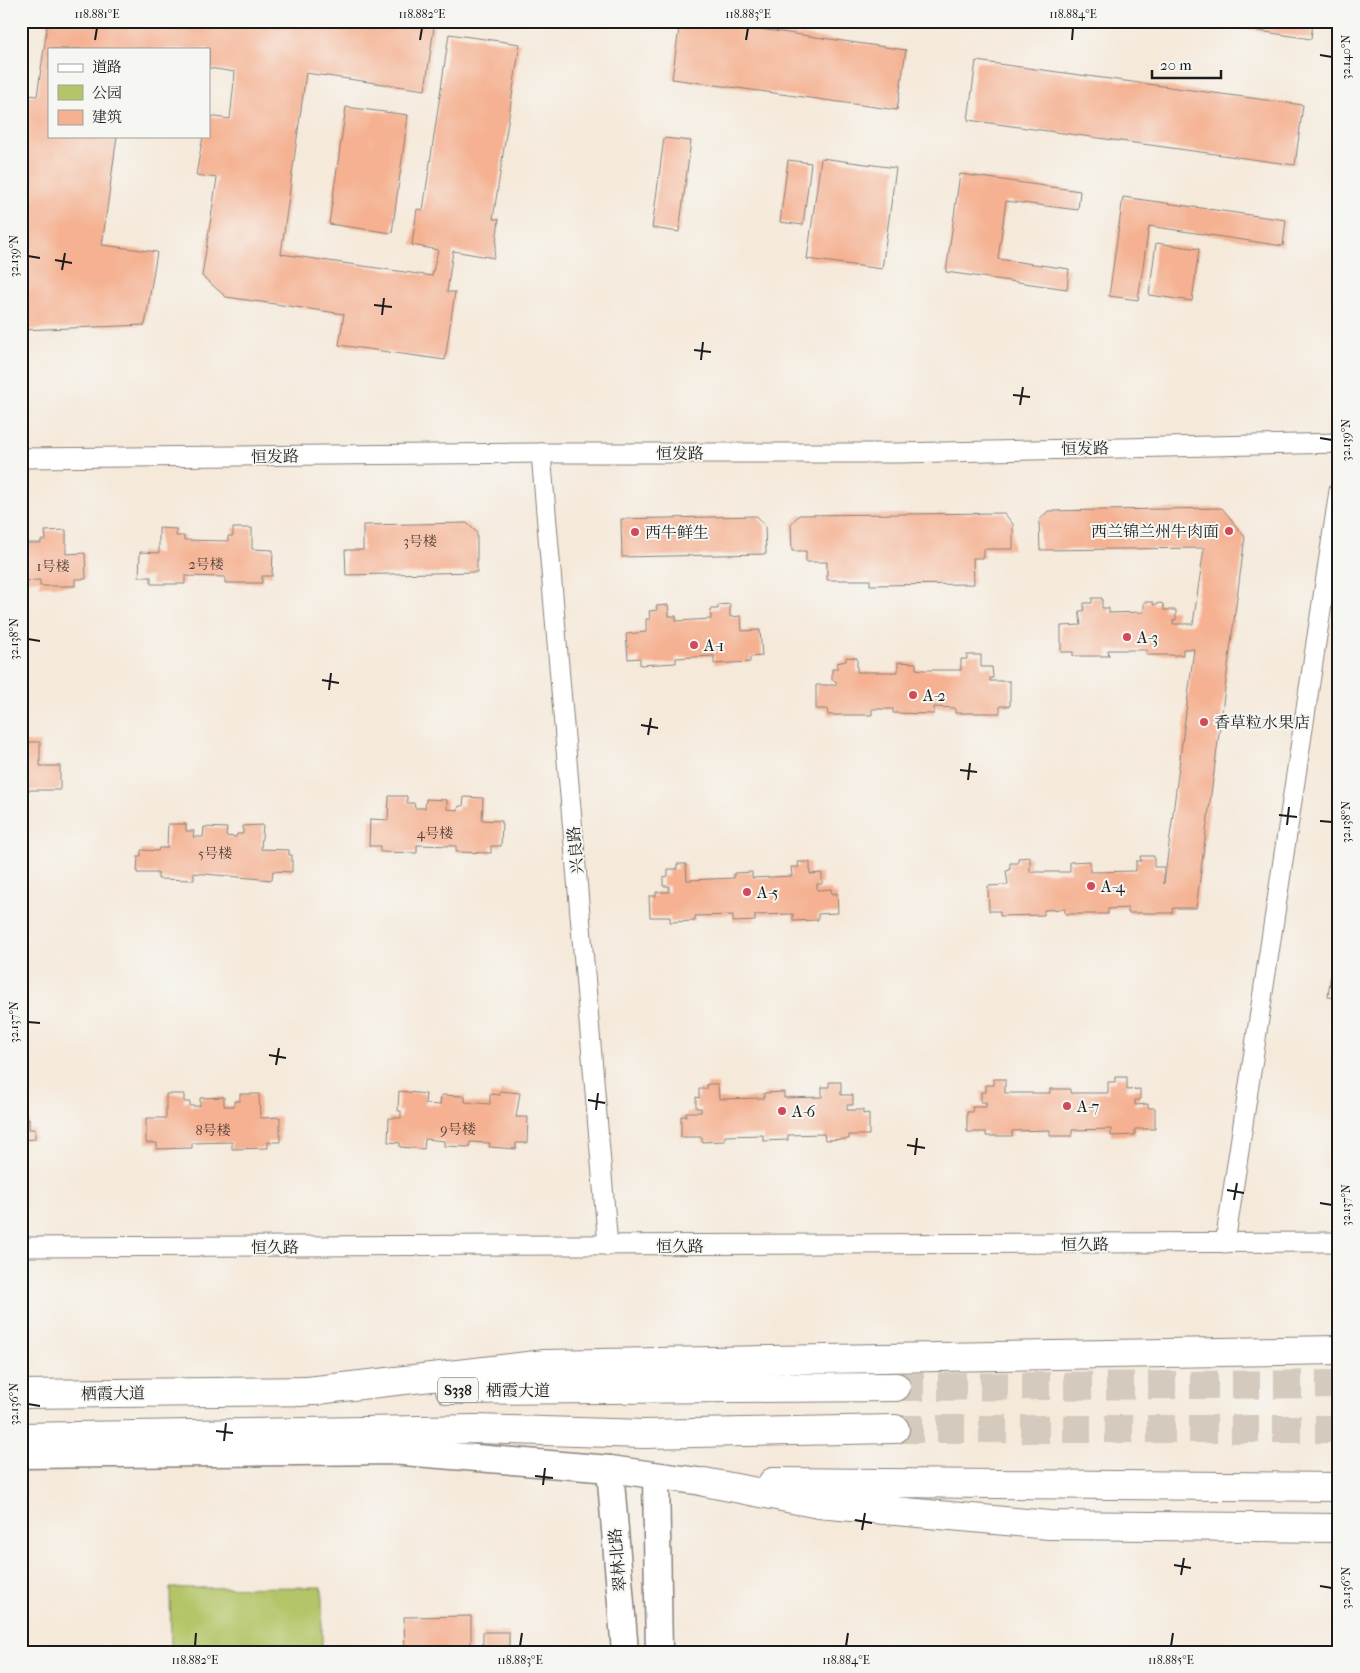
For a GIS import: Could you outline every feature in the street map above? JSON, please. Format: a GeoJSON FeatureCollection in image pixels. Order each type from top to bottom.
{"type":"FeatureCollection","features":[{"type":"Feature","properties":{"kind":"main road"},"geometry":{"type":"LineString","coordinates":[[300,1392],[545,1364],[1339,1350]]}},
{"type":"Feature","properties":{"kind":"main road","name":"栖霞大道"},"geometry":{"type":"LineString","coordinates":[[21,1394],[896,1386]]}},
{"type":"Feature","properties":{"kind":"main road"},"geometry":{"type":"LineString","coordinates":[[21,1437],[477,1430],[644,1434],[895,1429]]}},
{"type":"Feature","properties":{"kind":"main road"},"geometry":{"type":"LineString","coordinates":[[704,1482],[1339,1487]]}},
{"type":"Feature","properties":{"kind":"main road"},"geometry":{"type":"LineString","coordinates":[[704,1482],[818,1504],[1049,1525],[1339,1528]]}},
{"type":"Feature","properties":{"kind":"street","name":"恒发路"},"geometry":{"type":"LineString","coordinates":[[21,458],[541,453],[898,453],[1339,442]]}},
{"type":"Feature","properties":{"kind":"street","name":"兴良路"},"geometry":{"type":"LineString","coordinates":[[541,453],[608,1246]]}},
{"type":"Feature","properties":{"kind":"street"},"geometry":{"type":"LineString","coordinates":[[1225,1243],[1339,491]]}},
{"type":"Feature","properties":{"kind":"street","name":"恒久路"},"geometry":{"type":"LineString","coordinates":[[21,1248],[1339,1242]]}},
{"type":"Feature","properties":{"kind":"street"},"geometry":{"type":"LineString","coordinates":[[21,1455],[391,1452],[610,1469],[704,1482]]}},
{"type":"Feature","properties":{"kind":"street","name":"翠林北路"},"geometry":{"type":"LineString","coordinates":[[610,1469],[625,1652]]}},
{"type":"Feature","properties":{"kind":"street"},"geometry":{"type":"LineString","coordinates":[[656,1476],[659,1652]]}},
{"type":"Feature","properties":{"kind":"green space"},"geometry":{"type":"Polygon","coordinates":[[[322,1587],[322,1652],[171,1652],[170,1588],[322,1587]]]}},
{"type":"Feature","properties":{"kind":"building"},"geometry":{"type":"Polygon","coordinates":[[[48,21],[394,21],[434,27],[425,90],[306,73],[281,254],[432,276],[438,250],[412,245],[417,209],[423,210],[449,34],[520,44],[493,219],[499,219],[494,258],[453,251],[447,292],[455,292],[445,360],[339,345],[344,314],[226,297],[202,276],[217,178],[196,175],[203,138],[210,138],[210,116],[230,119],[235,72],[210,68],[210,48],[48,48],[48,138],[117,138],[102,245],[157,252],[145,325],[21,330],[21,146],[28,95],[37,96],[48,21]]]}},
{"type":"Feature","properties":{"kind":"building"},"geometry":{"type":"Polygon","coordinates":[[[680,21],[704,21],[906,50],[897,110],[672,79],[680,21]]]}},
{"type":"Feature","properties":{"kind":"building"},"geometry":{"type":"Polygon","coordinates":[[[1193,21],[1313,21],[1311,39],[1193,21]]]}},
{"type":"Feature","properties":{"kind":"building"},"geometry":{"type":"Polygon","coordinates":[[[976,61],[1303,105],[1295,165],[968,120],[976,61]]]}},
{"type":"Feature","properties":{"kind":"building"},"geometry":{"type":"Polygon","coordinates":[[[346,107],[408,115],[392,233],[329,224],[346,107]]]}},
{"type":"Feature","properties":{"kind":"building"},"geometry":{"type":"Polygon","coordinates":[[[664,138],[691,141],[679,232],[652,228],[664,138]]]}},
{"type":"Feature","properties":{"kind":"building"},"geometry":{"type":"Polygon","coordinates":[[[821,158],[896,168],[882,269],[807,259],[821,158]]]}},
{"type":"Feature","properties":{"kind":"building"},"geometry":{"type":"Polygon","coordinates":[[[788,160],[811,163],[803,225],[780,222],[788,160]]]}},
{"type":"Feature","properties":{"kind":"building"},"geometry":{"type":"Polygon","coordinates":[[[960,174],[1080,191],[1078,210],[1006,201],[998,259],[1069,269],[1067,289],[946,272],[960,174]]]}},
{"type":"Feature","properties":{"kind":"building"},"geometry":{"type":"Polygon","coordinates":[[[1123,197],[1286,220],[1283,246],[1149,226],[1138,300],[1109,296],[1123,197]]]}},
{"type":"Feature","properties":{"kind":"building"},"geometry":{"type":"Polygon","coordinates":[[[1156,243],[1199,249],[1192,301],[1149,295],[1156,243]]]}},
{"type":"Feature","properties":{"kind":"building"},"geometry":{"type":"Polygon","coordinates":[[[1222,508],[1245,537],[1196,908],[1173,908],[1172,913],[1128,913],[1128,908],[1108,909],[1108,914],[1065,914],[1065,909],[1044,910],[1044,915],[1000,916],[1000,911],[989,911],[988,886],[1008,885],[1006,871],[1010,870],[1010,863],[1018,863],[1018,858],[1030,857],[1030,872],[1070,872],[1070,862],[1090,861],[1090,872],[1136,871],[1136,861],[1141,861],[1140,856],[1154,856],[1154,867],[1164,867],[1164,884],[1194,649],[1183,649],[1183,655],[1147,655],[1147,650],[1108,650],[1109,656],[1073,656],[1073,652],[1061,652],[1061,626],[1081,625],[1079,611],[1084,611],[1084,603],[1092,603],[1092,598],[1102,598],[1102,608],[1109,608],[1109,613],[1144,612],[1144,602],[1153,602],[1153,605],[1160,603],[1163,604],[1164,610],[1176,610],[1176,620],[1173,620],[1173,624],[1193,624],[1204,548],[1040,550],[1039,521],[1048,511],[1222,508]]]}},
{"type":"Feature","properties":{"kind":"building"},"geometry":{"type":"Polygon","coordinates":[[[1004,513],[1013,524],[1013,549],[984,549],[984,558],[973,558],[974,584],[870,585],[870,580],[827,580],[827,562],[806,562],[806,551],[792,551],[791,524],[799,515],[1004,513]]]}},
{"type":"Feature","properties":{"kind":"building"},"geometry":{"type":"Polygon","coordinates":[[[757,516],[765,526],[766,554],[622,557],[621,519],[757,516]]]}},
{"type":"Feature","properties":{"kind":"building"},"geometry":{"type":"Polygon","coordinates":[[[467,523],[477,533],[477,572],[346,575],[345,550],[363,550],[363,525],[467,523]]]}},
{"type":"Feature","properties":{"kind":"building"},"geometry":{"type":"Polygon","coordinates":[[[159,528],[176,529],[176,536],[184,536],[184,540],[228,541],[228,536],[233,536],[233,528],[252,528],[252,549],[273,550],[272,576],[262,576],[262,583],[225,583],[225,577],[185,576],[185,584],[151,584],[151,577],[139,577],[140,552],[159,553],[159,528]]]}},
{"type":"Feature","properties":{"kind":"building"},"geometry":{"type":"Polygon","coordinates":[[[66,530],[66,554],[85,553],[86,579],[75,579],[75,586],[40,586],[40,580],[21,581],[21,543],[41,543],[41,540],[46,540],[45,531],[66,530]]]}},
{"type":"Feature","properties":{"kind":"building","name":"A-1"},"geometry":{"type":"Polygon","coordinates":[[[730,604],[730,617],[741,616],[742,631],[760,630],[762,656],[750,657],[750,662],[714,664],[714,656],[676,658],[676,663],[640,665],[640,658],[628,659],[626,634],[646,632],[646,619],[650,619],[649,611],[657,610],[656,606],[668,605],[669,616],[676,616],[676,621],[711,619],[710,609],[718,609],[718,605],[730,604]]]}},
{"type":"Feature","properties":{"kind":"building","name":"A-2"},"geometry":{"type":"Polygon","coordinates":[[[967,655],[981,655],[981,667],[992,667],[993,678],[990,678],[990,681],[1010,681],[1010,706],[1000,706],[1000,713],[955,713],[955,708],[934,707],[934,714],[893,713],[893,709],[872,709],[872,715],[828,715],[827,709],[816,709],[816,685],[836,685],[836,681],[832,680],[832,669],[837,669],[837,663],[846,661],[846,657],[857,658],[857,672],[898,672],[898,662],[916,663],[916,669],[961,670],[961,659],[967,659],[967,655]]]}},
{"type":"Feature","properties":{"kind":"building"},"geometry":{"type":"Polygon","coordinates":[[[21,742],[40,742],[40,766],[60,766],[60,790],[21,790],[21,742]]]}},
{"type":"Feature","properties":{"kind":"building"},"geometry":{"type":"Polygon","coordinates":[[[389,796],[407,796],[407,803],[414,803],[415,808],[425,808],[426,799],[447,800],[447,809],[458,810],[459,806],[463,806],[464,797],[483,798],[482,820],[502,821],[501,846],[491,846],[491,853],[456,852],[456,846],[417,845],[417,853],[380,852],[380,846],[369,846],[370,819],[388,820],[389,796]]]}},
{"type":"Feature","properties":{"kind":"building"},"geometry":{"type":"Polygon","coordinates":[[[168,824],[186,824],[186,831],[194,831],[193,837],[203,837],[204,827],[227,828],[226,836],[236,837],[237,834],[243,834],[243,826],[263,825],[261,849],[289,850],[289,855],[292,855],[292,872],[273,871],[272,880],[194,873],[194,880],[158,879],[158,873],[137,873],[138,856],[141,856],[141,850],[158,851],[159,848],[167,848],[168,824]]]}},
{"type":"Feature","properties":{"kind":"building","name":"A-5"},"geometry":{"type":"Polygon","coordinates":[[[798,862],[810,862],[810,874],[822,873],[822,884],[817,884],[817,890],[831,889],[832,894],[837,893],[838,913],[818,914],[818,920],[793,921],[793,914],[755,915],[755,921],[733,922],[733,915],[695,916],[695,921],[670,922],[670,917],[650,917],[649,896],[656,896],[656,892],[669,892],[669,886],[663,886],[663,877],[668,876],[668,869],[677,869],[677,864],[686,864],[687,880],[734,878],[734,873],[752,872],[752,878],[792,876],[791,867],[799,867],[798,862]]]}},
{"type":"Feature","properties":{"kind":"building"},"geometry":{"type":"Polygon","coordinates":[[[1332,963],[1339,964],[1339,998],[1328,997],[1332,963]]]}},
{"type":"Feature","properties":{"kind":"building","name":"A-7"},"geometry":{"type":"Polygon","coordinates":[[[1115,1077],[1127,1077],[1127,1090],[1140,1089],[1140,1100],[1135,1100],[1135,1105],[1148,1104],[1148,1108],[1155,1108],[1155,1129],[1135,1129],[1135,1135],[1111,1136],[1111,1129],[1072,1130],[1072,1136],[1050,1136],[1050,1130],[1012,1131],[1012,1136],[986,1136],[986,1132],[967,1132],[967,1112],[973,1112],[972,1107],[986,1107],[986,1102],[981,1102],[981,1092],[986,1092],[986,1085],[994,1085],[994,1079],[1005,1079],[1005,1093],[1050,1093],[1050,1089],[1070,1089],[1070,1093],[1108,1093],[1108,1082],[1115,1082],[1115,1077]]]}},
{"type":"Feature","properties":{"kind":"building","name":"A-6"},"geometry":{"type":"Polygon","coordinates":[[[829,1082],[841,1082],[841,1095],[853,1095],[853,1105],[847,1105],[847,1110],[863,1110],[863,1114],[869,1113],[869,1135],[849,1135],[849,1139],[825,1140],[824,1134],[788,1135],[788,1140],[763,1141],[763,1135],[725,1136],[725,1141],[702,1142],[702,1137],[681,1137],[681,1116],[686,1116],[686,1112],[701,1112],[701,1108],[696,1108],[696,1097],[699,1098],[699,1089],[707,1089],[707,1084],[718,1084],[719,1099],[764,1098],[764,1093],[784,1092],[784,1098],[822,1097],[822,1087],[829,1087],[829,1082]]]}},
{"type":"Feature","properties":{"kind":"building"},"geometry":{"type":"Polygon","coordinates":[[[399,1091],[426,1094],[425,1104],[440,1105],[441,1095],[465,1096],[465,1102],[490,1104],[490,1094],[500,1095],[500,1091],[520,1093],[516,1117],[528,1117],[527,1143],[516,1143],[516,1149],[489,1147],[490,1143],[470,1142],[470,1147],[444,1146],[444,1141],[425,1139],[424,1149],[400,1147],[400,1143],[388,1142],[389,1118],[401,1118],[401,1111],[398,1111],[399,1091]]]}},
{"type":"Feature","properties":{"kind":"building"},"geometry":{"type":"Polygon","coordinates":[[[166,1094],[184,1094],[184,1102],[190,1102],[190,1106],[200,1106],[200,1098],[224,1097],[224,1106],[234,1106],[234,1101],[240,1101],[240,1094],[259,1094],[260,1118],[280,1117],[280,1142],[268,1142],[268,1148],[232,1149],[232,1142],[192,1143],[192,1148],[157,1149],[157,1143],[146,1143],[146,1118],[166,1118],[166,1094]]]}},
{"type":"Feature","properties":{"kind":"building"},"geometry":{"type":"Polygon","coordinates":[[[21,1119],[29,1119],[29,1129],[35,1129],[35,1139],[23,1140],[23,1144],[21,1144],[21,1119]]]}},
{"type":"Feature","properties":{"kind":"building"},"geometry":{"type":"Polygon","coordinates":[[[471,1616],[471,1651],[405,1652],[404,1617],[471,1616]]]}},
{"type":"Feature","properties":{"kind":"building"},"geometry":{"type":"Polygon","coordinates":[[[483,1632],[509,1632],[509,1652],[483,1652],[483,1632]]]}},
{"type":"Feature","properties":{"kind":"tunnel"},"geometry":{"type":"LineString","coordinates":[[896,1387],[1339,1384]]}},
{"type":"Feature","properties":{"kind":"tunnel"},"geometry":{"type":"LineString","coordinates":[[895,1429],[1339,1429]]}},
{"type":"Feature","properties":{"kind":"place","name":"西兰锦兰州牛肉面"},"geometry":{"type":"Point","coordinates":[1229,531]}},
{"type":"Feature","properties":{"kind":"place","name":"西牛鲜生"},"geometry":{"type":"Point","coordinates":[635,532]}},
{"type":"Feature","properties":{"kind":"place","name":"A-3"},"geometry":{"type":"Point","coordinates":[1127,637]}},
{"type":"Feature","properties":{"kind":"place","name":"A-1"},"geometry":{"type":"Point","coordinates":[694,645]}},
{"type":"Feature","properties":{"kind":"place","name":"A-2"},"geometry":{"type":"Point","coordinates":[913,695]}},
{"type":"Feature","properties":{"kind":"place","name":"香草粒水果店"},"geometry":{"type":"Point","coordinates":[1204,722]}},
{"type":"Feature","properties":{"kind":"place","name":"A-4"},"geometry":{"type":"Point","coordinates":[1091,886]}},
{"type":"Feature","properties":{"kind":"place","name":"A-5"},"geometry":{"type":"Point","coordinates":[747,892]}},
{"type":"Feature","properties":{"kind":"place","name":"A-7"},"geometry":{"type":"Point","coordinates":[1067,1106]}},
{"type":"Feature","properties":{"kind":"place","name":"A-6"},"geometry":{"type":"Point","coordinates":[782,1111]}}]}
